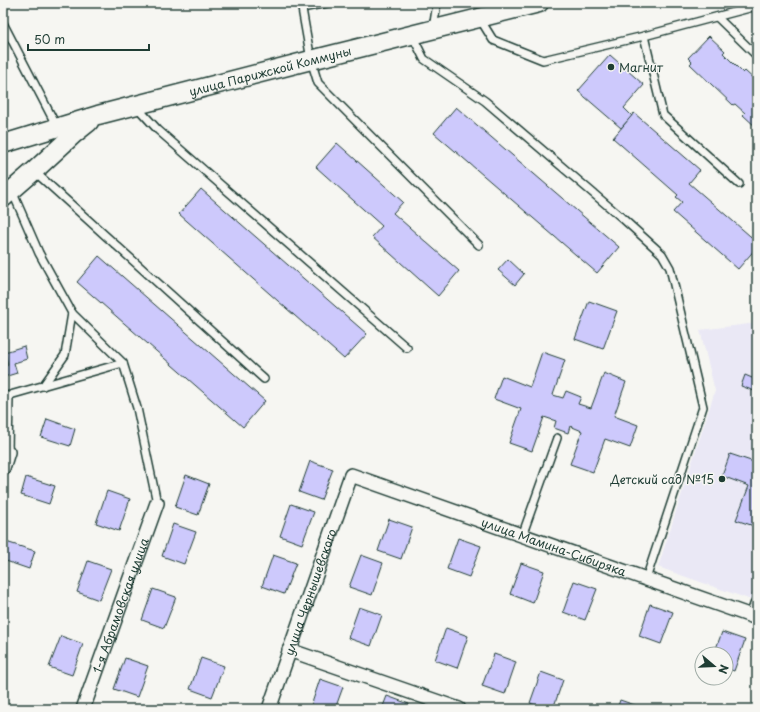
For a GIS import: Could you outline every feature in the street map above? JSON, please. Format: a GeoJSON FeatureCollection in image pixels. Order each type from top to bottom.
{"type":"FeatureCollection","features":[{"type":"Feature","properties":{"kind":"main road","name":"улица Парижской Коммуны"},"geometry":{"type":"LineString","coordinates":[[3,144],[98,115],[539,3]]}},
{"type":"Feature","properties":{"kind":"main road"},"geometry":{"type":"LineString","coordinates":[[7,194],[74,134],[98,115]]}},
{"type":"Feature","properties":{"kind":"street"},"geometry":{"type":"LineString","coordinates":[[3,468],[8,452]]}},
{"type":"Feature","properties":{"kind":"street","name":"улица Мамина-Сибиряка"},"geometry":{"type":"LineString","coordinates":[[351,476],[753,617]]}},
{"type":"Feature","properties":{"kind":"street","name":"улица Чернышевского"},"geometry":{"type":"LineString","coordinates":[[269,709],[351,476]]}},
{"type":"Feature","properties":{"kind":"street","name":"1-я Абрамовская улица"},"geometry":{"type":"LineString","coordinates":[[83,709],[157,503]]}},
{"type":"Feature","properties":{"kind":"street"},"geometry":{"type":"LineString","coordinates":[[289,650],[459,709]]}},
{"type":"Feature","properties":{"kind":"lane"},"geometry":{"type":"LineString","coordinates":[[326,3],[301,6],[311,60],[318,83],[479,245]]}},
{"type":"Feature","properties":{"kind":"lane"},"geometry":{"type":"LineString","coordinates":[[433,29],[437,3]]}},
{"type":"Feature","properties":{"kind":"lane"},"geometry":{"type":"LineString","coordinates":[[480,18],[492,40],[543,60],[644,36],[757,6]]}},
{"type":"Feature","properties":{"kind":"lane"},"geometry":{"type":"LineString","coordinates":[[717,17],[757,56]]}},
{"type":"Feature","properties":{"kind":"lane"},"geometry":{"type":"LineString","coordinates":[[3,23],[57,127]]}},
{"type":"Feature","properties":{"kind":"lane"},"geometry":{"type":"LineString","coordinates":[[412,35],[424,59],[485,101],[662,254],[670,268],[703,407],[646,579]]}},
{"type":"Feature","properties":{"kind":"lane"},"geometry":{"type":"LineString","coordinates":[[644,36],[663,115],[739,184]]}},
{"type":"Feature","properties":{"kind":"lane"},"geometry":{"type":"LineString","coordinates":[[136,106],[158,130],[407,348]]}},
{"type":"Feature","properties":{"kind":"lane"},"geometry":{"type":"LineString","coordinates":[[34,171],[264,379]]}},
{"type":"Feature","properties":{"kind":"lane"},"geometry":{"type":"LineString","coordinates":[[7,194],[72,313],[123,363],[137,408],[157,503]]}},
{"type":"Feature","properties":{"kind":"lane"},"geometry":{"type":"LineString","coordinates":[[43,386],[65,355],[72,313]]}},
{"type":"Feature","properties":{"kind":"lane"},"geometry":{"type":"LineString","coordinates":[[8,452],[6,397],[123,363]]}},
{"type":"Feature","properties":{"kind":"lane"},"geometry":{"type":"LineString","coordinates":[[522,536],[557,438]]}},
{"type":"Feature","properties":{"kind":"lane"},"geometry":{"type":"LineString","coordinates":[[753,617],[757,596]]}},
{"type":"Feature","properties":{"kind":"shaded area","name":"Детский сад №15"},"geometry":{"type":"Polygon","coordinates":[[[757,323],[757,602],[658,567],[715,391],[700,330],[757,323]]]}},
{"type":"Feature","properties":{"kind":"building"},"geometry":{"type":"Polygon","coordinates":[[[709,36],[725,51],[723,53],[743,73],[745,71],[757,82],[757,128],[743,115],[745,113],[735,104],[733,105],[690,64],[692,62],[688,58],[709,36]]]}},
{"type":"Feature","properties":{"kind":"building"},"geometry":{"type":"Polygon","coordinates":[[[610,55],[644,85],[624,108],[632,116],[621,128],[578,91],[610,55]]]}},
{"type":"Feature","properties":{"kind":"building"},"geometry":{"type":"Polygon","coordinates":[[[456,107],[619,247],[597,273],[434,133],[456,107]]]}},
{"type":"Feature","properties":{"kind":"building"},"geometry":{"type":"Polygon","coordinates":[[[634,113],[700,170],[689,183],[757,242],[757,247],[738,269],[673,212],[682,202],[676,197],[678,195],[613,138],[634,113]]]}},
{"type":"Feature","properties":{"kind":"building"},"geometry":{"type":"Polygon","coordinates":[[[337,143],[403,202],[393,213],[459,271],[438,296],[372,237],[382,226],[316,167],[337,143]]]}},
{"type":"Feature","properties":{"kind":"building"},"geometry":{"type":"Polygon","coordinates":[[[201,189],[367,334],[344,359],[179,214],[201,189]]]}},
{"type":"Feature","properties":{"kind":"building"},"geometry":{"type":"Polygon","coordinates":[[[99,256],[265,401],[243,427],[77,282],[99,256]]]}},
{"type":"Feature","properties":{"kind":"building"},"geometry":{"type":"Polygon","coordinates":[[[508,259],[524,274],[515,285],[498,270],[508,259]]]}},
{"type":"Feature","properties":{"kind":"building"},"geometry":{"type":"Polygon","coordinates":[[[589,301],[617,311],[603,349],[575,339],[589,301]]]}},
{"type":"Feature","properties":{"kind":"building"},"geometry":{"type":"Polygon","coordinates":[[[24,346],[27,359],[14,363],[17,373],[4,377],[3,367],[8,365],[5,352],[24,346]]]}},
{"type":"Feature","properties":{"kind":"building"},"geometry":{"type":"Polygon","coordinates":[[[542,352],[565,360],[553,395],[563,398],[566,391],[581,397],[578,404],[591,408],[604,373],[626,382],[614,416],[638,425],[630,448],[605,439],[593,472],[570,464],[582,431],[570,426],[568,433],[554,428],[556,421],[544,417],[532,451],[509,443],[521,409],[494,399],[502,376],[530,387],[542,352]]]}},
{"type":"Feature","properties":{"kind":"building"},"geometry":{"type":"Polygon","coordinates":[[[745,375],[757,380],[757,392],[741,386],[745,375]]]}},
{"type":"Feature","properties":{"kind":"building"},"geometry":{"type":"Polygon","coordinates":[[[47,419],[75,429],[70,446],[41,437],[47,419]]]}},
{"type":"Feature","properties":{"kind":"building"},"geometry":{"type":"Polygon","coordinates":[[[730,454],[757,463],[757,527],[736,520],[749,486],[722,476],[730,454]]]}},
{"type":"Feature","properties":{"kind":"building"},"geometry":{"type":"Polygon","coordinates":[[[310,461],[333,469],[321,500],[299,492],[310,461]]]}},
{"type":"Feature","properties":{"kind":"building"},"geometry":{"type":"Polygon","coordinates":[[[186,475],[209,484],[198,515],[175,507],[186,475]]]}},
{"type":"Feature","properties":{"kind":"building"},"geometry":{"type":"Polygon","coordinates":[[[26,477],[55,486],[49,504],[21,495],[26,477]]]}},
{"type":"Feature","properties":{"kind":"building"},"geometry":{"type":"Polygon","coordinates":[[[107,491],[130,499],[119,531],[96,523],[107,491]]]}},
{"type":"Feature","properties":{"kind":"building"},"geometry":{"type":"Polygon","coordinates":[[[291,504],[314,512],[302,544],[280,536],[291,504]]]}},
{"type":"Feature","properties":{"kind":"building"},"geometry":{"type":"Polygon","coordinates":[[[389,519],[412,527],[401,559],[378,551],[389,519]]]}},
{"type":"Feature","properties":{"kind":"building"},"geometry":{"type":"Polygon","coordinates":[[[173,524],[196,532],[184,564],[162,556],[173,524]]]}},
{"type":"Feature","properties":{"kind":"building"},"geometry":{"type":"Polygon","coordinates":[[[458,538],[481,546],[469,577],[447,569],[458,538]]]}},
{"type":"Feature","properties":{"kind":"building"},"geometry":{"type":"Polygon","coordinates":[[[6,542],[35,551],[29,569],[3,560],[6,542]]]}},
{"type":"Feature","properties":{"kind":"building"},"geometry":{"type":"Polygon","coordinates":[[[273,555],[296,563],[284,594],[262,586],[273,555]]]}},
{"type":"Feature","properties":{"kind":"building"},"geometry":{"type":"Polygon","coordinates":[[[361,555],[383,563],[372,595],[349,587],[361,555]]]}},
{"type":"Feature","properties":{"kind":"building"},"geometry":{"type":"Polygon","coordinates":[[[88,561],[111,569],[99,600],[77,592],[88,561]]]}},
{"type":"Feature","properties":{"kind":"building"},"geometry":{"type":"Polygon","coordinates":[[[521,563],[544,571],[533,603],[510,594],[521,563]]]}},
{"type":"Feature","properties":{"kind":"building"},"geometry":{"type":"Polygon","coordinates":[[[574,581],[597,589],[585,620],[563,612],[574,581]]]}},
{"type":"Feature","properties":{"kind":"building"},"geometry":{"type":"Polygon","coordinates":[[[153,589],[176,597],[164,628],[142,620],[153,589]]]}},
{"type":"Feature","properties":{"kind":"building"},"geometry":{"type":"Polygon","coordinates":[[[650,604],[673,612],[661,644],[639,636],[650,604]]]}},
{"type":"Feature","properties":{"kind":"building"},"geometry":{"type":"Polygon","coordinates":[[[359,607],[382,615],[371,646],[348,638],[359,607]]]}},
{"type":"Feature","properties":{"kind":"building"},"geometry":{"type":"Polygon","coordinates":[[[446,628],[468,636],[457,668],[435,660],[446,628]]]}},
{"type":"Feature","properties":{"kind":"building"},"geometry":{"type":"Polygon","coordinates":[[[722,632],[745,640],[734,671],[734,646],[717,646],[722,632]]]}},
{"type":"Feature","properties":{"kind":"building"},"geometry":{"type":"Polygon","coordinates":[[[61,636],[83,644],[72,675],[49,667],[61,636]]]}},
{"type":"Feature","properties":{"kind":"building"},"geometry":{"type":"Polygon","coordinates":[[[494,654],[516,662],[505,694],[482,686],[494,654]]]}},
{"type":"Feature","properties":{"kind":"building"},"geometry":{"type":"Polygon","coordinates":[[[125,658],[148,666],[137,697],[114,689],[125,658]]]}},
{"type":"Feature","properties":{"kind":"building"},"geometry":{"type":"Polygon","coordinates":[[[201,658],[224,666],[212,697],[190,689],[201,658]]]}},
{"type":"Feature","properties":{"kind":"building"},"geometry":{"type":"Polygon","coordinates":[[[541,672],[563,680],[553,709],[546,709],[530,703],[541,672]]]}},
{"type":"Feature","properties":{"kind":"building"},"geometry":{"type":"Polygon","coordinates":[[[320,679],[343,687],[335,709],[310,709],[320,679]]]}},
{"type":"Feature","properties":{"kind":"building"},"geometry":{"type":"Polygon","coordinates":[[[387,696],[409,704],[407,709],[382,709],[387,696]]]}},
{"type":"Feature","properties":{"kind":"building"},"geometry":{"type":"Polygon","coordinates":[[[620,700],[643,708],[617,709],[620,700]]]}},
{"type":"Feature","properties":{"kind":"place","name":"Магнит"},"geometry":{"type":"Point","coordinates":[611,67]}},
{"type":"Feature","properties":{"kind":"place","name":"Детский сад №15"},"geometry":{"type":"Point","coordinates":[722,479]}}]}
